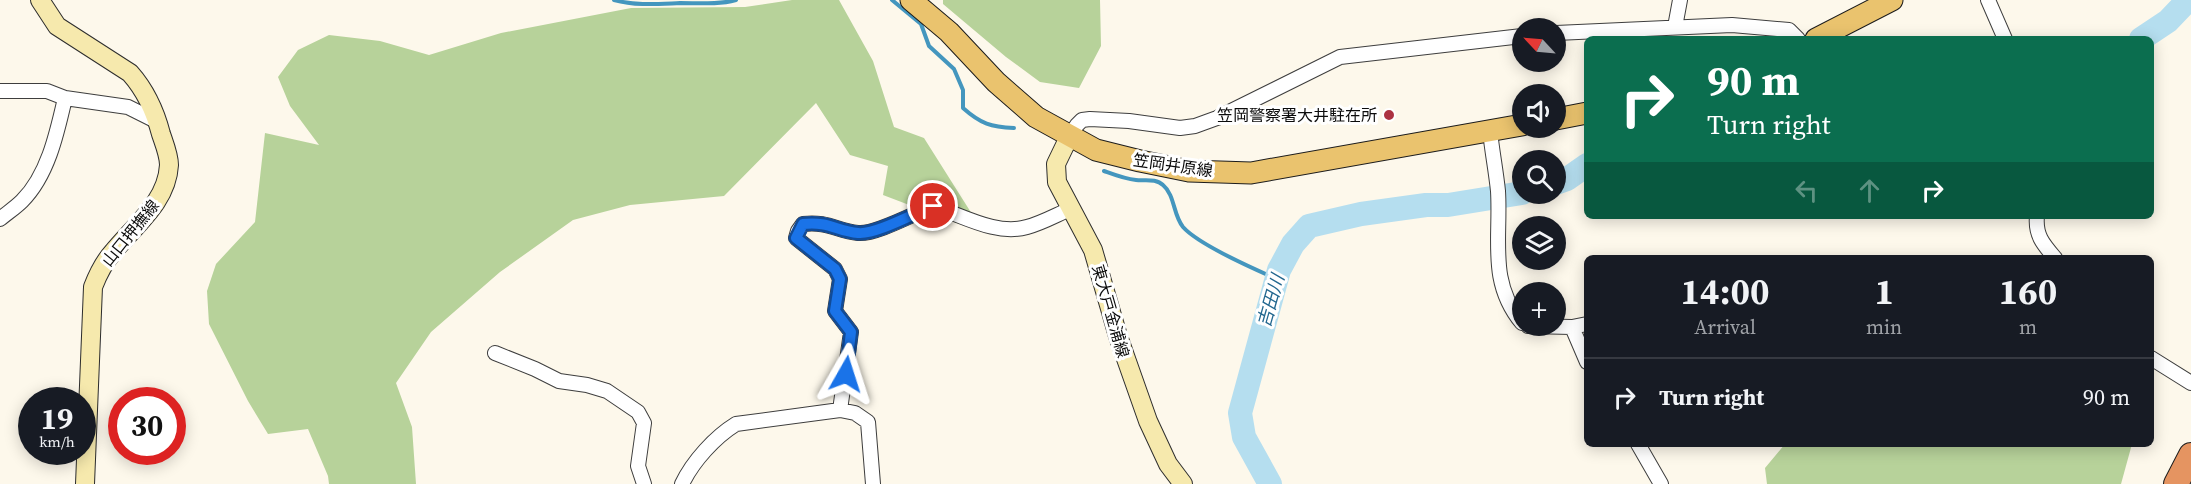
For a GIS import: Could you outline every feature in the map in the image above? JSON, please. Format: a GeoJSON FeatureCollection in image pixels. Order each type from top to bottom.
{"type":"FeatureCollection","features":[{"type":"Feature","properties":{"kind":"highway"},"geometry":{"type":"LineString","coordinates":[[2176,484],[2191,455]]}},
{"type":"Feature","properties":{"kind":"main road","name":"山口押撫線"},"geometry":{"type":"LineString","coordinates":[[40,0],[57,26],[63,31],[130,73],[145,93],[158,122],[169,163],[162,193],[154,207],[112,253],[98,272],[93,287],[85,484]]}},
{"type":"Feature","properties":{"kind":"main road","name":"笠岡井原線"},"geometry":{"type":"LineString","coordinates":[[911,0],[949,32],[1017,101],[1036,117],[1096,150],[1149,163],[1189,171],[1251,173],[1512,127]]}},
{"type":"Feature","properties":{"kind":"main road"},"geometry":{"type":"LineString","coordinates":[[1822,36],[1892,0]]}},
{"type":"Feature","properties":{"kind":"main road"},"geometry":{"type":"LineString","coordinates":[[1566,117],[1584,114]]}},
{"type":"Feature","properties":{"kind":"main road","name":"東大戸金浦線"},"geometry":{"type":"LineString","coordinates":[[1069,137],[1056,164],[1057,182],[1093,250],[1118,336],[1144,412],[1168,465],[1183,484]]}},
{"type":"Feature","properties":{"kind":"street"},"geometry":{"type":"LineString","coordinates":[[1675,27],[1680,0]]}},
{"type":"Feature","properties":{"kind":"street"},"geometry":{"type":"LineString","coordinates":[[1988,0],[2005,36]]}},
{"type":"Feature","properties":{"kind":"street"},"geometry":{"type":"LineString","coordinates":[[1566,32],[1732,26],[1789,30],[1795,36]]}},
{"type":"Feature","properties":{"kind":"street"},"geometry":{"type":"LineString","coordinates":[[1069,137],[1082,120],[1090,118],[1180,128],[1195,126],[1217,118],[1340,57],[1512,37]]}},
{"type":"Feature","properties":{"kind":"street"},"geometry":{"type":"LineString","coordinates":[[0,92],[47,91],[65,98],[128,107],[158,122]]}},
{"type":"Feature","properties":{"kind":"street"},"geometry":{"type":"LineString","coordinates":[[0,219],[23,201],[35,185],[54,144],[65,98]]}},
{"type":"Feature","properties":{"kind":"street"},"geometry":{"type":"LineString","coordinates":[[1490,131],[1498,196],[1497,261],[1500,282],[1512,307]]}},
{"type":"Feature","properties":{"kind":"street"},"geometry":{"type":"LineString","coordinates":[[840,410],[851,332],[835,311],[840,279],[835,269],[796,238],[803,224],[818,222],[857,233],[870,233],[933,206],[995,228],[1014,229],[1026,228],[1070,209]]}},
{"type":"Feature","properties":{"kind":"street"},"geometry":{"type":"LineString","coordinates":[[2037,219],[2036,230],[2041,241],[2053,255]]}},
{"type":"Feature","properties":{"kind":"street"},"geometry":{"type":"LineString","coordinates":[[1566,327],[1584,325]]}},
{"type":"Feature","properties":{"kind":"street"},"geometry":{"type":"LineString","coordinates":[[1572,327],[1584,355]]}},
{"type":"Feature","properties":{"kind":"street"},"geometry":{"type":"LineString","coordinates":[[495,353],[559,381],[607,391],[638,412],[644,423],[638,466],[644,484]]}},
{"type":"Feature","properties":{"kind":"street"},"geometry":{"type":"LineString","coordinates":[[2154,360],[2191,383]]}},
{"type":"Feature","properties":{"kind":"street"},"geometry":{"type":"LineString","coordinates":[[682,484],[711,444],[736,424],[840,410],[855,413],[868,422],[873,484]]}},
{"type":"Feature","properties":{"kind":"street"},"geometry":{"type":"LineString","coordinates":[[1640,447],[1660,484]]}},
{"type":"Feature","properties":{"kind":"green space"},"geometry":{"type":"Polygon","coordinates":[[[792,0],[839,0],[873,61],[894,127],[924,138],[977,222],[959,224],[883,195],[888,166],[850,155],[816,103],[724,196],[630,205],[573,220],[500,272],[431,332],[396,383],[412,427],[416,484],[329,484],[328,476],[308,429],[268,434],[248,401],[209,324],[207,291],[216,264],[255,222],[265,133],[319,145],[290,106],[278,77],[298,50],[329,35],[380,41],[429,55],[501,33],[631,8],[745,7],[792,0]]]}},
{"type":"Feature","properties":{"kind":"green space"},"geometry":{"type":"Polygon","coordinates":[[[943,0],[1100,0],[1101,46],[1079,88],[1040,82],[1006,57],[943,4],[943,0]]]}},
{"type":"Feature","properties":{"kind":"green space"},"geometry":{"type":"Polygon","coordinates":[[[1782,447],[2131,447],[2121,484],[1767,484],[1765,468],[1782,447]]]}},
{"type":"Feature","properties":{"kind":"waterway"},"geometry":{"type":"LineString","coordinates":[[614,0],[647,4],[715,3],[736,0]]}},
{"type":"Feature","properties":{"kind":"waterway"},"geometry":{"type":"LineString","coordinates":[[892,0],[921,24],[929,46],[954,69],[963,90],[963,108],[987,124],[1014,128]]}},
{"type":"Feature","properties":{"kind":"waterway","name":"吉田川"},"geometry":{"type":"LineString","coordinates":[[2146,36],[2168,21],[2188,0]]}},
{"type":"Feature","properties":{"kind":"waterway","name":"吉田川"},"geometry":{"type":"LineString","coordinates":[[1566,179],[1584,167]]}},
{"type":"Feature","properties":{"kind":"waterway"},"geometry":{"type":"LineString","coordinates":[[1104,171],[1128,179],[1160,183],[1170,194],[1177,217],[1190,234],[1227,256],[1277,279]]}},
{"type":"Feature","properties":{"kind":"waterway","name":"吉田川"},"geometry":{"type":"LineString","coordinates":[[1270,484],[1244,437],[1240,413],[1279,270],[1293,244],[1309,226],[1361,214],[1426,205],[1448,205],[1512,195]]}},
{"type":"Feature","properties":{"kind":"place","name":"笠岡警察署大井駐在所"},"geometry":{"type":"Point","coordinates":[1389,115]}},
{"type":"Feature","properties":{"kind":"route"},"geometry":{"type":"LineString","coordinates":[[846,374],[851,332],[835,311],[840,279],[835,269],[796,238],[798,231],[803,224],[818,222],[857,233],[870,233],[933,206]]}}]}
